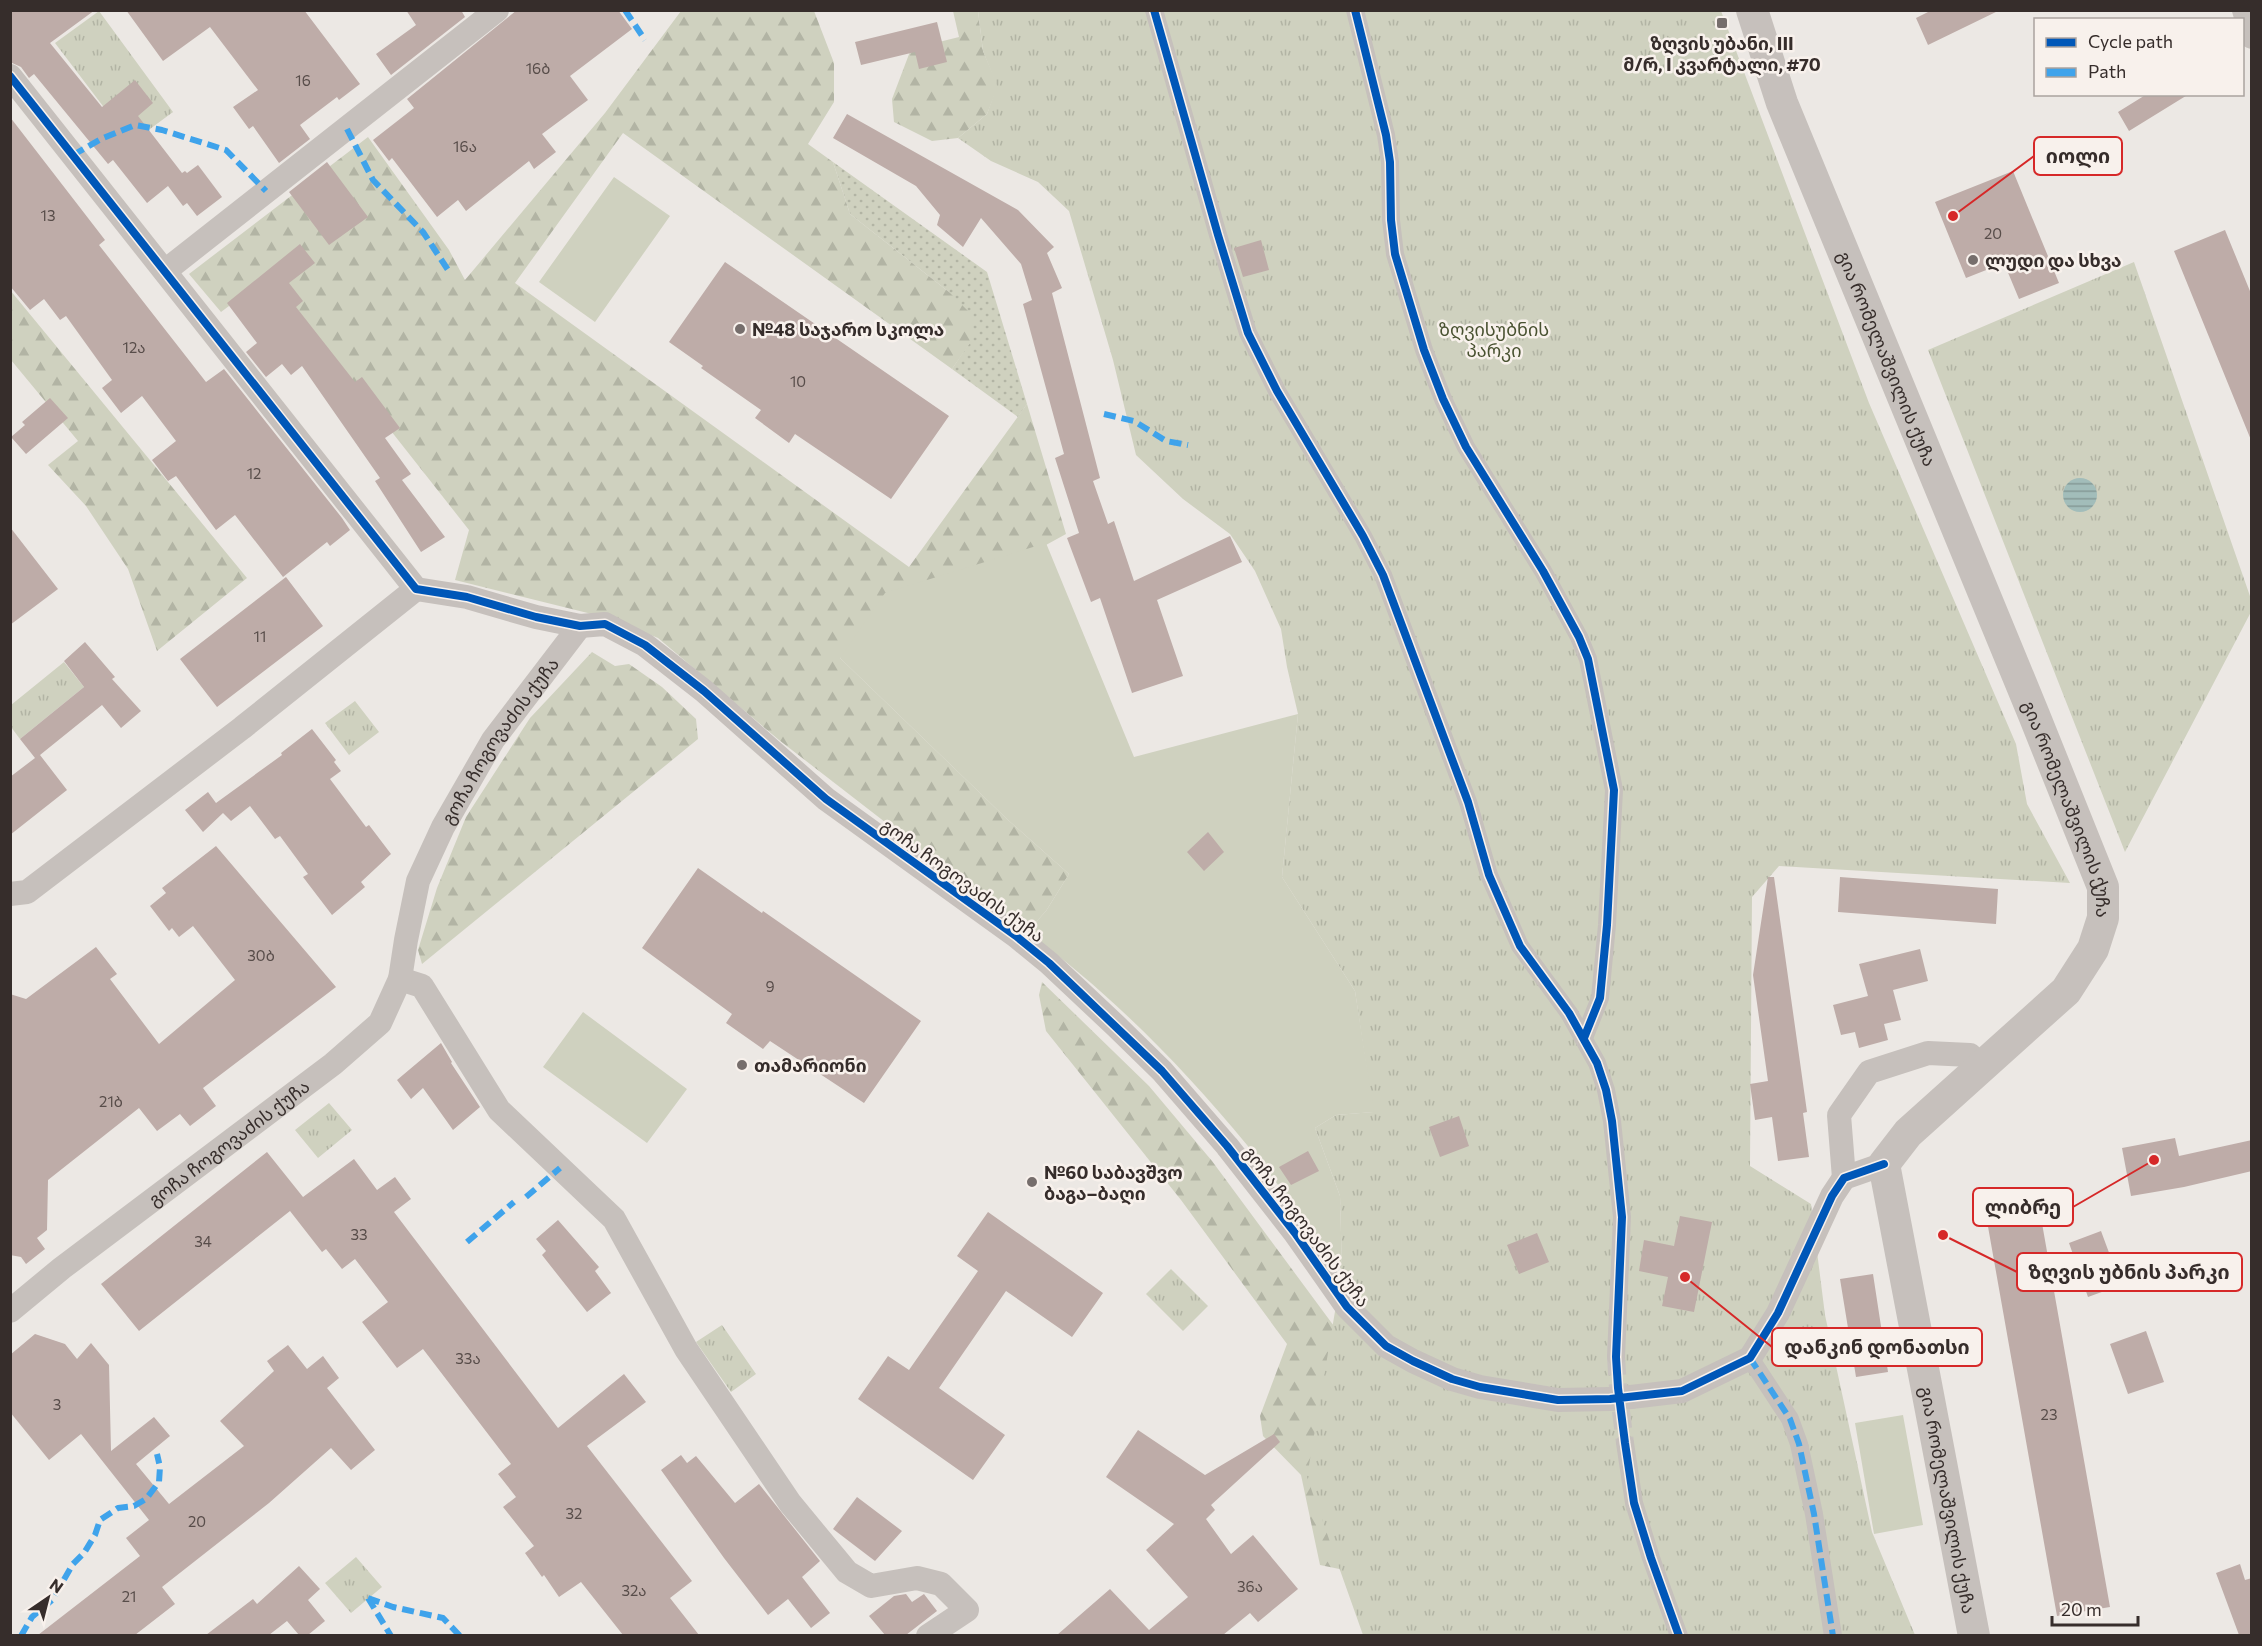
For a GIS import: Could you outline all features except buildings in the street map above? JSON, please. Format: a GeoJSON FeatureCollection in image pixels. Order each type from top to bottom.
{"type":"FeatureCollection","features":[{"type":"Feature","properties":{"kind":"street"},"geometry":{"type":"LineString","coordinates":[[165,271],[497,10]]}},
{"type":"Feature","properties":{"kind":"street"},"geometry":{"type":"LineString","coordinates":[[1154,10],[1248,333],[1276,391],[1358,527],[1383,575],[1447,743],[1468,802],[1489,875],[1506,917],[1520,946],[1569,1014],[1597,1063],[1612,1121],[1622,1217],[1616,1357]]}},
{"type":"Feature","properties":{"kind":"street"},"geometry":{"type":"LineString","coordinates":[[1354,10],[1389,153],[1391,220],[1395,254],[1424,350],[1443,399],[1466,447],[1543,571],[1579,637],[1588,659],[1614,790],[1607,925],[1600,998],[1584,1038]]}},
{"type":"Feature","properties":{"kind":"street","name":"გია რომელაშვილის ქუჩა"},"geometry":{"type":"LineString","coordinates":[[1752,10],[1782,103],[2103,887],[2103,918],[2093,949],[2066,991],[1908,1133],[1884,1164],[1974,1635]]}},
{"type":"Feature","properties":{"kind":"street"},"geometry":{"type":"LineString","coordinates":[[2244,10],[2252,37]]}},
{"type":"Feature","properties":{"kind":"street"},"geometry":{"type":"LineString","coordinates":[[10,76],[416,589],[467,597],[525,614],[580,626]]}},
{"type":"Feature","properties":{"kind":"street"},"geometry":{"type":"LineString","coordinates":[[10,894],[27,892],[242,728],[416,589]]}},
{"type":"Feature","properties":{"kind":"street","name":"გოჩა ჩოგოვაძის ქუჩა"},"geometry":{"type":"LineString","coordinates":[[10,1311],[62,1268],[333,1064],[380,1023],[400,979],[418,881],[443,826],[493,740],[580,626],[605,624],[645,645],[705,691],[826,799],[1016,936],[1048,963],[1162,1071],[1227,1146],[1296,1233],[1347,1307],[1386,1346],[1452,1379],[1480,1387],[1558,1400],[1620,1398],[1682,1391],[1750,1358]]}},
{"type":"Feature","properties":{"kind":"street"},"geometry":{"type":"LineString","coordinates":[[400,979],[422,986],[499,1110],[614,1219],[686,1349],[790,1503],[847,1572],[871,1586],[918,1578],[941,1584],[967,1610],[928,1635]]}},
{"type":"Feature","properties":{"kind":"street"},"geometry":{"type":"LineString","coordinates":[[1844,1178],[1839,1115],[1869,1072],[1928,1053],[1970,1055],[1978,1072]]}},
{"type":"Feature","properties":{"kind":"street"},"geometry":{"type":"LineString","coordinates":[[1833,1635],[1814,1514],[1799,1444],[1790,1419],[1750,1358],[1778,1313],[1832,1196],[1844,1178],[1884,1164]]}},
{"type":"Feature","properties":{"kind":"street"},"geometry":{"type":"LineString","coordinates":[[1625,1443],[1634,1503],[1679,1635]]}},
{"type":"Feature","properties":{"kind":"green space"},"geometry":{"type":"Polygon","coordinates":[[[99,11],[173,112],[131,143],[55,43],[99,11]]]}},
{"type":"Feature","properties":{"kind":"green space"},"geometry":{"type":"Polygon","coordinates":[[[681,11],[814,11],[834,63],[834,102],[808,144],[833,162],[850,214],[949,292],[969,312],[975,336],[952,369],[623,133],[515,283],[909,567],[1027,404],[1066,534],[840,658],[1008,820],[1069,874],[1046,911],[1027,932],[779,740],[658,638],[612,619],[455,580],[469,530],[269,276],[221,312],[189,274],[368,137],[449,250],[465,280],[605,113],[681,11]]]}},
{"type":"Feature","properties":{"kind":"green space"},"geometry":{"type":"Polygon","coordinates":[[[953,11],[978,11],[983,51],[998,86],[987,114],[958,138],[932,141],[894,122],[892,99],[911,49],[959,37],[953,11]]]}},
{"type":"Feature","properties":{"kind":"green space","name":"ზღვისუბნის პარკი"},"geometry":{"type":"Polygon","coordinates":[[[978,11],[1721,11],[1869,403],[2016,744],[2027,804],[2070,883],[1779,866],[1752,897],[1750,1166],[1811,1204],[1825,1315],[1872,1532],[1915,1635],[1363,1635],[1307,1477],[1342,1270],[1340,1196],[1315,1128],[1336,1115],[1373,1112],[1355,991],[1282,877],[1298,714],[1281,629],[1255,571],[1230,534],[1183,499],[1136,455],[1113,360],[1069,211],[1038,182],[991,161],[958,138],[987,114],[997,86],[983,51],[978,11]]]}},
{"type":"Feature","properties":{"kind":"green space"},"geometry":{"type":"Polygon","coordinates":[[[833,162],[987,272],[1027,404],[1018,417],[952,369],[974,336],[949,292],[850,214],[833,162]]]}},
{"type":"Feature","properties":{"kind":"green space"},"geometry":{"type":"Polygon","coordinates":[[[614,177],[670,216],[595,322],[539,282],[614,177]]]}},
{"type":"Feature","properties":{"kind":"green space"},"geometry":{"type":"Polygon","coordinates":[[[2134,262],[2251,599],[2252,610],[2125,852],[1928,350],[2134,262]]]}},
{"type":"Feature","properties":{"kind":"green space"},"geometry":{"type":"Polygon","coordinates":[[[10,290],[247,578],[157,651],[128,569],[86,506],[48,465],[78,441],[11,360],[10,290]]]}},
{"type":"Feature","properties":{"kind":"green space"},"geometry":{"type":"Polygon","coordinates":[[[1046,543],[1134,757],[1298,714],[1282,877],[1355,991],[1374,1112],[1336,1115],[1315,1128],[1340,1196],[1342,1270],[1259,1160],[1171,1059],[1116,1005],[1027,932],[1046,911],[1069,874],[1008,820],[840,658],[885,593],[1046,543]]]}},
{"type":"Feature","properties":{"kind":"green space"},"geometry":{"type":"Polygon","coordinates":[[[592,652],[615,666],[629,664],[662,687],[696,719],[698,739],[422,964],[418,950],[437,888],[466,817],[530,718],[592,652]]]}},
{"type":"Feature","properties":{"kind":"green space"},"geometry":{"type":"Polygon","coordinates":[[[64,662],[84,687],[20,739],[11,727],[11,705],[64,662]]]}},
{"type":"Feature","properties":{"kind":"green space"},"geometry":{"type":"Polygon","coordinates":[[[355,701],[379,732],[349,755],[325,723],[355,701]]]}},
{"type":"Feature","properties":{"kind":"green space"},"geometry":{"type":"Polygon","coordinates":[[[1042,982],[1149,1086],[1212,1161],[1362,1364],[1373,1576],[1320,1565],[1301,1475],[1263,1436],[1260,1416],[1287,1344],[1181,1200],[1046,1031],[1039,995],[1042,982]]]}},
{"type":"Feature","properties":{"kind":"green space"},"geometry":{"type":"Polygon","coordinates":[[[583,1012],[687,1089],[647,1143],[543,1067],[583,1012]]]}},
{"type":"Feature","properties":{"kind":"green space"},"geometry":{"type":"Polygon","coordinates":[[[329,1103],[352,1130],[318,1158],[295,1130],[329,1103]]]}},
{"type":"Feature","properties":{"kind":"green space"},"geometry":{"type":"Polygon","coordinates":[[[1171,1269],[1208,1306],[1183,1331],[1146,1294],[1171,1269]]]}},
{"type":"Feature","properties":{"kind":"green space"},"geometry":{"type":"Polygon","coordinates":[[[722,1325],[756,1374],[731,1392],[696,1342],[722,1325]]]}},
{"type":"Feature","properties":{"kind":"green space"},"geometry":{"type":"Polygon","coordinates":[[[1903,1415],[1923,1525],[1874,1534],[1855,1423],[1903,1415]]]}},
{"type":"Feature","properties":{"kind":"green space"},"geometry":{"type":"Polygon","coordinates":[[[356,1557],[382,1587],[351,1613],[325,1583],[356,1557]]]}},
{"type":"Feature","properties":{"kind":"water"},"geometry":{"type":"Polygon","coordinates":[[[2080,478],[2092,483],[2097,495],[2092,507],[2080,512],[2068,507],[2063,495],[2068,483],[2080,478]]]}},
{"type":"Feature","properties":{"kind":"tunnel"},"geometry":{"type":"LineString","coordinates":[[1616,1357],[1625,1443]]}},
{"type":"Feature","properties":{"kind":"marked path"},"geometry":{"type":"LineString","coordinates":[[625,10],[645,40]]}},
{"type":"Feature","properties":{"kind":"marked path"},"geometry":{"type":"LineString","coordinates":[[73,155],[101,139],[135,125],[162,130],[226,150],[266,191]]}},
{"type":"Feature","properties":{"kind":"marked path"},"geometry":{"type":"LineString","coordinates":[[347,129],[373,180],[423,232],[450,273]]}},
{"type":"Feature","properties":{"kind":"marked path"},"geometry":{"type":"LineString","coordinates":[[1104,414],[1134,421],[1166,441],[1188,445]]}},
{"type":"Feature","properties":{"kind":"marked path"},"geometry":{"type":"LineString","coordinates":[[526,1197],[560,1168]]}},
{"type":"Feature","properties":{"kind":"marked path"},"geometry":{"type":"LineString","coordinates":[[467,1242],[514,1202]]}},
{"type":"Feature","properties":{"kind":"marked path"},"geometry":{"type":"LineString","coordinates":[[1750,1358],[1790,1419],[1799,1444],[1814,1514],[1833,1636]]}},
{"type":"Feature","properties":{"kind":"marked path"},"geometry":{"type":"LineString","coordinates":[[21,1636],[32,1617],[52,1600],[73,1564],[84,1553],[95,1535],[100,1520],[118,1508],[134,1506],[146,1499],[159,1482],[160,1467],[157,1454]]}},
{"type":"Feature","properties":{"kind":"marked path"},"geometry":{"type":"LineString","coordinates":[[368,1598],[393,1607],[443,1618],[460,1636]]}},
{"type":"Feature","properties":{"kind":"marked path"},"geometry":{"type":"LineString","coordinates":[[368,1598],[391,1636]]}},
{"type":"Feature","properties":{"kind":"cycle path"},"geometry":{"type":"LineString","coordinates":[[1154,10],[1248,333],[1277,391],[1363,536],[1383,575],[1468,802],[1489,875],[1520,946],[1569,1013],[1597,1063],[1606,1090],[1612,1121],[1622,1217],[1616,1357],[1625,1443],[1634,1503],[1679,1636]]}},
{"type":"Feature","properties":{"kind":"cycle path"},"geometry":{"type":"LineString","coordinates":[[1355,10],[1386,135],[1390,162],[1391,220],[1395,254],[1424,350],[1443,399],[1466,447],[1543,571],[1579,637],[1588,659],[1614,790],[1607,925],[1600,998],[1584,1038]]}},
{"type":"Feature","properties":{"kind":"cycle path"},"geometry":{"type":"LineString","coordinates":[[10,76],[416,589],[467,597],[536,617],[580,626],[605,624],[645,645],[704,691],[826,799],[1016,936],[1049,963],[1162,1071],[1227,1146],[1295,1233],[1347,1307],[1386,1346],[1452,1379],[1480,1387],[1558,1400],[1610,1399],[1682,1391],[1750,1358],[1778,1313],[1832,1196],[1844,1178],[1884,1164]]}},
{"type":"Feature","properties":{"kind":"place","name":"ზღვის უბანი, III მ/რ, I კვარტალი, #70"},"geometry":{"type":"Point","coordinates":[1722,23]}},
{"type":"Feature","properties":{"kind":"place","name":"იოლი"},"geometry":{"type":"Point","coordinates":[1953,216]}},
{"type":"Feature","properties":{"kind":"place","name":"ლუდი და სხვა"},"geometry":{"type":"Point","coordinates":[1973,260]}},
{"type":"Feature","properties":{"kind":"place","name":"№48 საჯარო სკოლა"},"geometry":{"type":"Point","coordinates":[740,329]}},
{"type":"Feature","properties":{"kind":"place","name":"თამარიონი"},"geometry":{"type":"Point","coordinates":[742,1065]}},
{"type":"Feature","properties":{"kind":"place","name":"ლიბრე"},"geometry":{"type":"Point","coordinates":[2154,1160]}},
{"type":"Feature","properties":{"kind":"place","name":"№60 საბავშვო ბაგა–ბაღი"},"geometry":{"type":"Point","coordinates":[1032,1182]}},
{"type":"Feature","properties":{"kind":"place","name":"ზღვის უბნის პარკი"},"geometry":{"type":"Point","coordinates":[1943,1235]}},
{"type":"Feature","properties":{"kind":"place","name":"დანკინ დონათსი"},"geometry":{"type":"Point","coordinates":[1685,1277]}}]}
